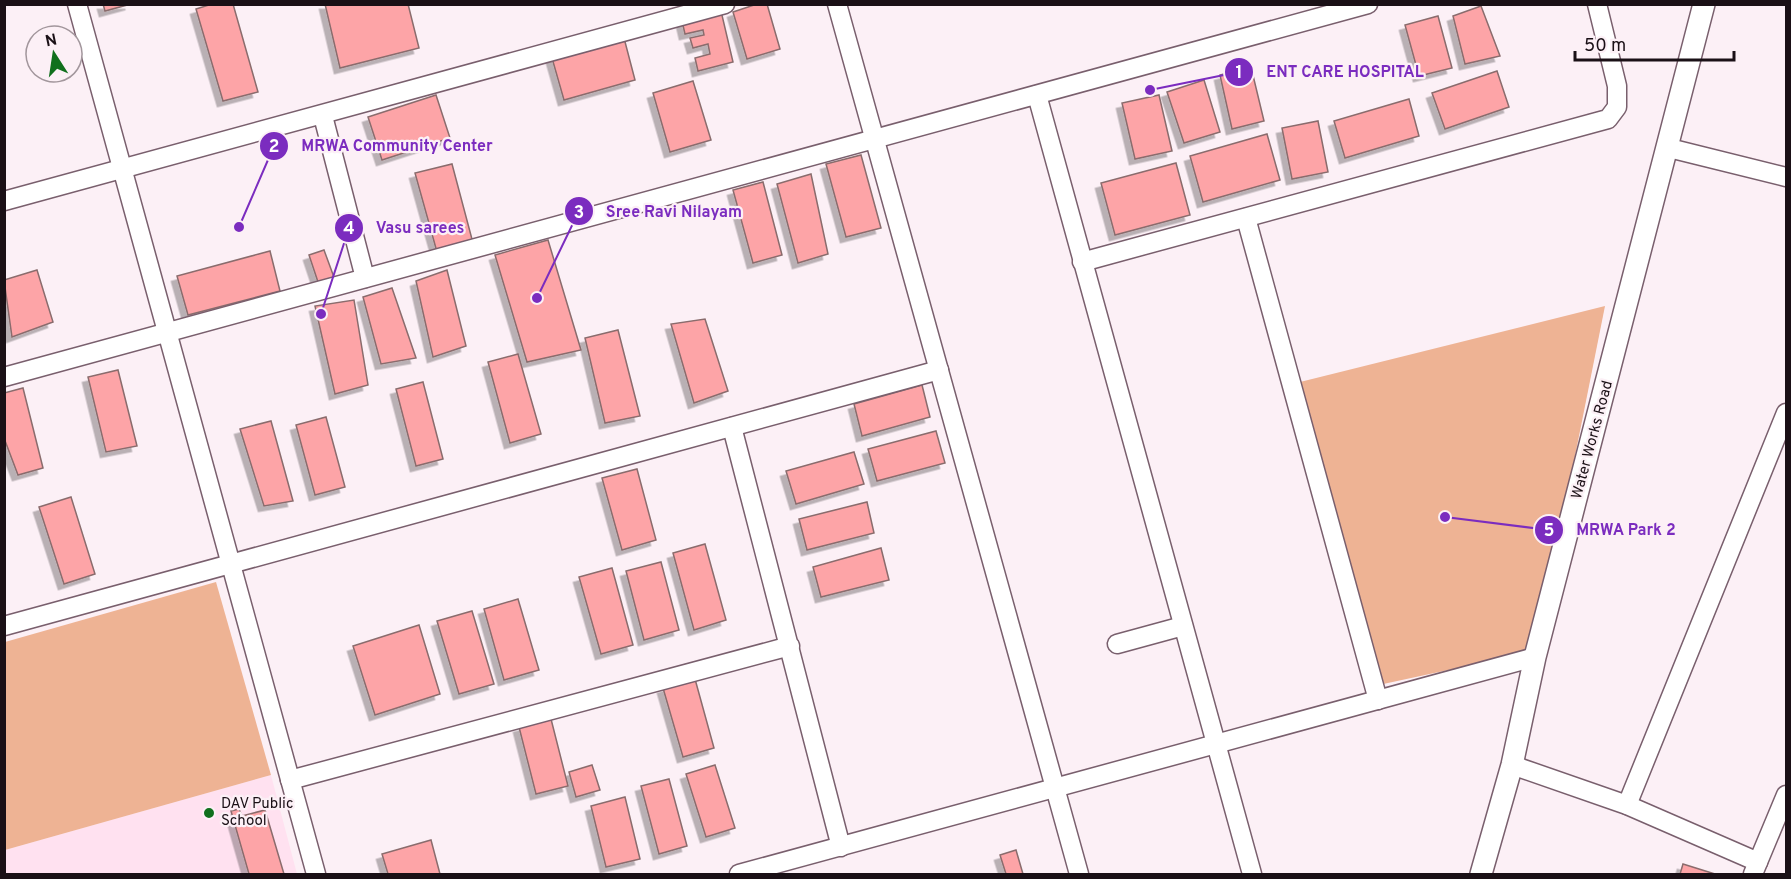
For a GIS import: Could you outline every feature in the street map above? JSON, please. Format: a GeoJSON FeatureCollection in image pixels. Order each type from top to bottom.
{"type":"FeatureCollection","features":[{"type":"Feature","properties":{"kind":"street"},"geometry":{"type":"LineString","coordinates":[[77,4],[316,874]]}},
{"type":"Feature","properties":{"kind":"street"},"geometry":{"type":"LineString","coordinates":[[4,201],[323,116],[725,4]]}},
{"type":"Feature","properties":{"kind":"street"},"geometry":{"type":"LineString","coordinates":[[837,4],[1079,874]]}},
{"type":"Feature","properties":{"kind":"street"},"geometry":{"type":"LineString","coordinates":[[4,377],[1368,4]]}},
{"type":"Feature","properties":{"kind":"street"},"geometry":{"type":"LineString","coordinates":[[1082,262],[1608,119],[1617,107],[1617,86],[1597,4]]}},
{"type":"Feature","properties":{"kind":"street","name":"Water Works Road"},"geometry":{"type":"LineString","coordinates":[[1481,874],[1512,765],[1535,657],[1669,148],[1704,4]]}},
{"type":"Feature","properties":{"kind":"street"},"geometry":{"type":"LineString","coordinates":[[1036,95],[1252,874]]}},
{"type":"Feature","properties":{"kind":"street"},"geometry":{"type":"LineString","coordinates":[[323,116],[365,278]]}},
{"type":"Feature","properties":{"kind":"street"},"geometry":{"type":"LineString","coordinates":[[1669,148],[1786,177]]}},
{"type":"Feature","properties":{"kind":"street"},"geometry":{"type":"LineString","coordinates":[[1246,218],[1378,700]]}},
{"type":"Feature","properties":{"kind":"street"},"geometry":{"type":"LineString","coordinates":[[4,626],[939,370]]}},
{"type":"Feature","properties":{"kind":"street"},"geometry":{"type":"LineString","coordinates":[[1627,805],[1786,413]]}},
{"type":"Feature","properties":{"kind":"street"},"geometry":{"type":"LineString","coordinates":[[732,427],[841,847]]}},
{"type":"Feature","properties":{"kind":"street"},"geometry":{"type":"LineString","coordinates":[[1116,644],[1183,626]]}},
{"type":"Feature","properties":{"kind":"street"},"geometry":{"type":"LineString","coordinates":[[290,780],[790,646]]}},
{"type":"Feature","properties":{"kind":"street"},"geometry":{"type":"LineString","coordinates":[[739,874],[1535,657]]}},
{"type":"Feature","properties":{"kind":"street"},"geometry":{"type":"LineString","coordinates":[[1512,765],[1627,805],[1756,868],[1786,795]]}},
{"type":"Feature","properties":{"kind":"shaded area"},"geometry":{"type":"Polygon","coordinates":[[[1605,306],[1536,651],[1374,686],[1292,384],[1605,306]]]}},
{"type":"Feature","properties":{"kind":"shaded area"},"geometry":{"type":"Polygon","coordinates":[[[216,582],[271,775],[5,850],[5,642],[216,582]]]}},
{"type":"Feature","properties":{"kind":"shaded area","name":"DAV Public School"},"geometry":{"type":"Polygon","coordinates":[[[271,775],[297,874],[5,874],[5,850],[271,775]]]}},
{"type":"Feature","properties":{"kind":"building"},"geometry":{"type":"Polygon","coordinates":[[[103,4],[131,4],[105,11],[103,4]]]}},
{"type":"Feature","properties":{"kind":"building"},"geometry":{"type":"Polygon","coordinates":[[[212,4],[233,4],[258,92],[223,101],[196,9],[212,4]]]}},
{"type":"Feature","properties":{"kind":"building"},"geometry":{"type":"Polygon","coordinates":[[[325,4],[408,4],[419,48],[340,68],[325,4]]]}},
{"type":"Feature","properties":{"kind":"building"},"geometry":{"type":"Polygon","coordinates":[[[757,4],[767,4],[780,49],[747,59],[733,12],[757,4]]]}},
{"type":"Feature","properties":{"kind":"building"},"geometry":{"type":"Polygon","coordinates":[[[1481,6],[1500,56],[1465,64],[1453,16],[1481,6]]]}},
{"type":"Feature","properties":{"kind":"building"},"geometry":{"type":"Polygon","coordinates":[[[721,11],[733,62],[698,71],[695,58],[710,54],[708,44],[693,48],[690,38],[704,35],[703,30],[685,34],[682,21],[721,11]]]}},
{"type":"Feature","properties":{"kind":"building"},"geometry":{"type":"Polygon","coordinates":[[[1438,16],[1452,68],[1419,76],[1405,25],[1438,16]]]}},
{"type":"Feature","properties":{"kind":"building"},"geometry":{"type":"Polygon","coordinates":[[[624,38],[635,80],[564,100],[552,58],[624,38]]]}},
{"type":"Feature","properties":{"kind":"building"},"geometry":{"type":"Polygon","coordinates":[[[1251,67],[1264,121],[1232,129],[1220,75],[1251,67]]]}},
{"type":"Feature","properties":{"kind":"building"},"geometry":{"type":"Polygon","coordinates":[[[1497,71],[1509,107],[1445,129],[1432,93],[1497,71]]]}},
{"type":"Feature","properties":{"kind":"building"},"geometry":{"type":"Polygon","coordinates":[[[1204,80],[1220,132],[1184,143],[1167,92],[1204,80]]]}},
{"type":"Feature","properties":{"kind":"building"},"geometry":{"type":"Polygon","coordinates":[[[693,81],[711,140],[670,152],[653,93],[693,81]]]}},
{"type":"Feature","properties":{"kind":"building"},"geometry":{"type":"Polygon","coordinates":[[[436,95],[450,138],[382,160],[368,117],[436,95]]]}},
{"type":"Feature","properties":{"kind":"building"},"geometry":{"type":"Polygon","coordinates":[[[1159,95],[1172,151],[1135,159],[1122,103],[1159,95]]]}},
{"type":"Feature","properties":{"kind":"building"},"geometry":{"type":"Polygon","coordinates":[[[1409,99],[1419,136],[1345,158],[1334,121],[1409,99]]]}},
{"type":"Feature","properties":{"kind":"building"},"geometry":{"type":"Polygon","coordinates":[[[1318,121],[1328,172],[1292,179],[1282,128],[1318,121]]]}},
{"type":"Feature","properties":{"kind":"building"},"geometry":{"type":"Polygon","coordinates":[[[1267,134],[1280,180],[1203,202],[1190,156],[1267,134]]]}},
{"type":"Feature","properties":{"kind":"building"},"geometry":{"type":"Polygon","coordinates":[[[861,155],[881,228],[846,237],[826,164],[861,155]]]}},
{"type":"Feature","properties":{"kind":"building"},"geometry":{"type":"Polygon","coordinates":[[[1176,163],[1190,215],[1115,235],[1101,183],[1176,163]]]}},
{"type":"Feature","properties":{"kind":"building"},"geometry":{"type":"Polygon","coordinates":[[[452,164],[473,243],[437,252],[415,173],[452,164]]]}},
{"type":"Feature","properties":{"kind":"building"},"geometry":{"type":"Polygon","coordinates":[[[811,174],[828,254],[798,263],[777,184],[811,174]]]}},
{"type":"Feature","properties":{"kind":"building"},"geometry":{"type":"Polygon","coordinates":[[[763,182],[782,255],[753,263],[733,190],[763,182]]]}},
{"type":"Feature","properties":{"kind":"building"},"geometry":{"type":"Polygon","coordinates":[[[548,240],[581,350],[527,362],[495,255],[548,240]]]}},
{"type":"Feature","properties":{"kind":"building"},"geometry":{"type":"Polygon","coordinates":[[[324,250],[335,280],[319,285],[309,255],[324,250]]]}},
{"type":"Feature","properties":{"kind":"building"},"geometry":{"type":"Polygon","coordinates":[[[270,251],[280,291],[188,315],[177,276],[270,251]]]}},
{"type":"Feature","properties":{"kind":"building"},"geometry":{"type":"Polygon","coordinates":[[[37,270],[53,322],[12,337],[4,280],[37,270]]]}},
{"type":"Feature","properties":{"kind":"building"},"geometry":{"type":"Polygon","coordinates":[[[447,270],[466,346],[433,357],[416,281],[447,270]]]}},
{"type":"Feature","properties":{"kind":"building"},"geometry":{"type":"Polygon","coordinates":[[[392,288],[416,358],[381,364],[363,297],[392,288]]]}},
{"type":"Feature","properties":{"kind":"building"},"geometry":{"type":"Polygon","coordinates":[[[354,300],[368,385],[335,394],[315,306],[354,300]]]}},
{"type":"Feature","properties":{"kind":"building"},"geometry":{"type":"Polygon","coordinates":[[[705,319],[728,391],[694,403],[671,324],[705,319]]]}},
{"type":"Feature","properties":{"kind":"building"},"geometry":{"type":"Polygon","coordinates":[[[618,330],[640,416],[605,423],[585,338],[618,330]]]}},
{"type":"Feature","properties":{"kind":"building"},"geometry":{"type":"Polygon","coordinates":[[[518,354],[541,434],[510,443],[488,362],[518,354]]]}},
{"type":"Feature","properties":{"kind":"building"},"geometry":{"type":"Polygon","coordinates":[[[118,370],[137,446],[106,452],[88,377],[118,370]]]}},
{"type":"Feature","properties":{"kind":"building"},"geometry":{"type":"Polygon","coordinates":[[[423,382],[443,459],[416,466],[396,389],[423,382]]]}},
{"type":"Feature","properties":{"kind":"building"},"geometry":{"type":"Polygon","coordinates":[[[922,385],[930,417],[862,436],[854,404],[922,385]]]}},
{"type":"Feature","properties":{"kind":"building"},"geometry":{"type":"Polygon","coordinates":[[[23,388],[43,468],[18,475],[4,438],[4,393],[23,388]]]}},
{"type":"Feature","properties":{"kind":"building"},"geometry":{"type":"Polygon","coordinates":[[[326,417],[345,487],[315,495],[296,425],[326,417]]]}},
{"type":"Feature","properties":{"kind":"building"},"geometry":{"type":"Polygon","coordinates":[[[271,421],[293,501],[264,506],[240,429],[271,421]]]}},
{"type":"Feature","properties":{"kind":"building"},"geometry":{"type":"Polygon","coordinates":[[[936,431],[945,463],[877,481],[868,449],[936,431]]]}},
{"type":"Feature","properties":{"kind":"building"},"geometry":{"type":"Polygon","coordinates":[[[854,452],[864,484],[796,504],[786,471],[854,452]]]}},
{"type":"Feature","properties":{"kind":"building"},"geometry":{"type":"Polygon","coordinates":[[[637,469],[656,540],[622,550],[602,478],[637,469]]]}},
{"type":"Feature","properties":{"kind":"building"},"geometry":{"type":"Polygon","coordinates":[[[71,497],[95,574],[64,584],[39,507],[71,497]]]}},
{"type":"Feature","properties":{"kind":"building"},"geometry":{"type":"Polygon","coordinates":[[[867,502],[874,533],[807,550],[799,519],[867,502]]]}},
{"type":"Feature","properties":{"kind":"building"},"geometry":{"type":"Polygon","coordinates":[[[705,544],[726,620],[694,630],[673,553],[705,544]]]}},
{"type":"Feature","properties":{"kind":"building"},"geometry":{"type":"Polygon","coordinates":[[[881,548],[889,580],[821,597],[813,567],[881,548]]]}},
{"type":"Feature","properties":{"kind":"building"},"geometry":{"type":"Polygon","coordinates":[[[661,562],[679,630],[644,640],[626,571],[661,562]]]}},
{"type":"Feature","properties":{"kind":"building"},"geometry":{"type":"Polygon","coordinates":[[[612,568],[633,645],[601,654],[579,577],[612,568]]]}},
{"type":"Feature","properties":{"kind":"building"},"geometry":{"type":"Polygon","coordinates":[[[518,599],[539,670],[504,680],[484,609],[518,599]]]}},
{"type":"Feature","properties":{"kind":"building"},"geometry":{"type":"Polygon","coordinates":[[[472,611],[494,684],[459,694],[437,621],[472,611]]]}},
{"type":"Feature","properties":{"kind":"building"},"geometry":{"type":"Polygon","coordinates":[[[419,625],[440,694],[375,715],[353,646],[419,625]]]}},
{"type":"Feature","properties":{"kind":"building"},"geometry":{"type":"Polygon","coordinates":[[[695,679],[714,748],[683,757],[663,688],[695,679]]]}},
{"type":"Feature","properties":{"kind":"building"},"geometry":{"type":"Polygon","coordinates":[[[551,719],[568,786],[536,794],[519,727],[551,719]]]}},
{"type":"Feature","properties":{"kind":"building"},"geometry":{"type":"Polygon","coordinates":[[[592,765],[600,790],[576,797],[569,772],[592,765]]]}},
{"type":"Feature","properties":{"kind":"building"},"geometry":{"type":"Polygon","coordinates":[[[715,765],[735,828],[706,837],[686,774],[715,765]]]}},
{"type":"Feature","properties":{"kind":"building"},"geometry":{"type":"Polygon","coordinates":[[[669,779],[687,846],[659,854],[641,786],[669,779]]]}},
{"type":"Feature","properties":{"kind":"building"},"geometry":{"type":"Polygon","coordinates":[[[625,797],[640,859],[606,867],[591,806],[625,797]]]}},
{"type":"Feature","properties":{"kind":"building"},"geometry":{"type":"Polygon","coordinates":[[[239,809],[242,816],[265,810],[284,874],[249,874],[231,811],[239,809]]]}},
{"type":"Feature","properties":{"kind":"building"},"geometry":{"type":"Polygon","coordinates":[[[431,840],[440,874],[388,874],[382,854],[431,840]]]}},
{"type":"Feature","properties":{"kind":"building"},"geometry":{"type":"Polygon","coordinates":[[[1016,850],[1023,874],[1006,874],[1000,855],[1016,850]]]}},
{"type":"Feature","properties":{"kind":"building"},"geometry":{"type":"Polygon","coordinates":[[[1683,864],[1715,874],[1680,874],[1683,864]]]}},
{"type":"Feature","properties":{"kind":"place","name":"ENT CARE HOSPITAL"},"geometry":{"type":"Point","coordinates":[1150,90]}},
{"type":"Feature","properties":{"kind":"place","name":"MRWA Community Center"},"geometry":{"type":"Point","coordinates":[239,227]}},
{"type":"Feature","properties":{"kind":"place","name":"Sree Ravi Nilayam"},"geometry":{"type":"Point","coordinates":[537,298]}},
{"type":"Feature","properties":{"kind":"place","name":"Vasu sarees"},"geometry":{"type":"Point","coordinates":[321,314]}},
{"type":"Feature","properties":{"kind":"place","name":"MRWA Park 2"},"geometry":{"type":"Point","coordinates":[1445,517]}},
{"type":"Feature","properties":{"kind":"place","name":"DAV Public School"},"geometry":{"type":"Point","coordinates":[209,813]}}]}
